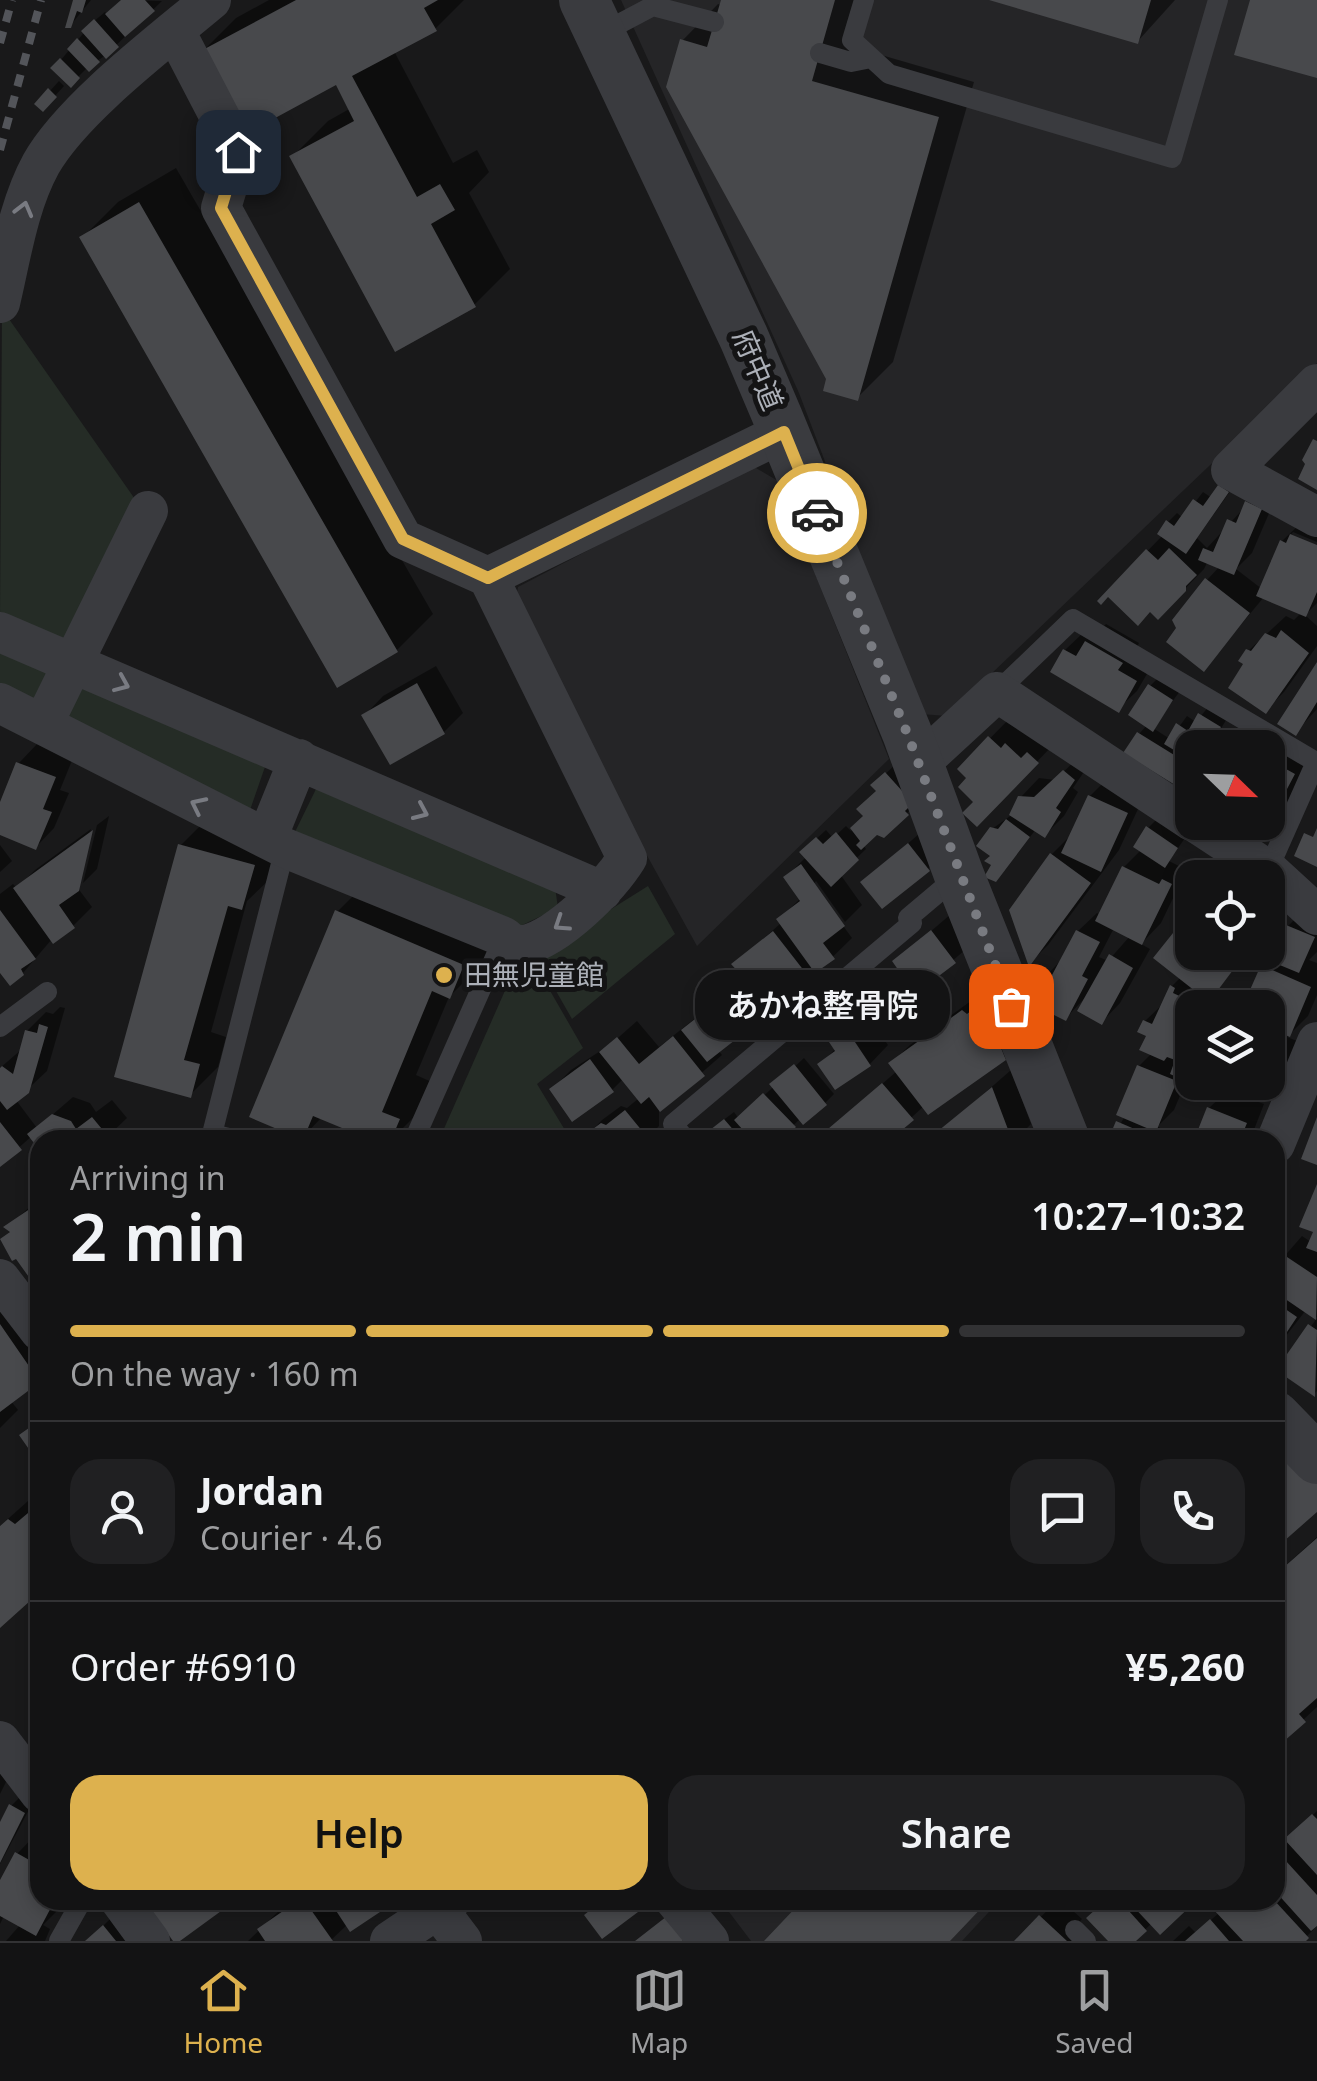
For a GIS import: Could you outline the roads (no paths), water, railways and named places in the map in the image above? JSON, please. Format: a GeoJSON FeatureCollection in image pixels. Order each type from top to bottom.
{"type":"FeatureCollection","features":[{"type":"Feature","properties":{"kind":"street"},"geometry":{"type":"LineString","coordinates":[[0,303],[27,194],[42,161],[80,115],[211,0]]}},
{"type":"Feature","properties":{"kind":"street","name":"府中道"},"geometry":{"type":"LineString","coordinates":[[592,17],[744,338],[784,432],[919,764],[1058,1130]]}},
{"type":"Feature","properties":{"kind":"street"},"geometry":{"type":"LineString","coordinates":[[0,703],[276,843],[504,937],[514,945],[526,944],[570,920],[602,891],[627,858],[488,578],[403,539],[221,208],[238,152],[175,31]]}},
{"type":"Feature","properties":{"kind":"street"},"geometry":{"type":"LineString","coordinates":[[1317,384],[1231,470],[1317,516]]}},
{"type":"Feature","properties":{"kind":"street"},"geometry":{"type":"LineString","coordinates":[[488,578],[784,432]]}},
{"type":"Feature","properties":{"kind":"street"},"geometry":{"type":"LineString","coordinates":[[43,724],[148,511]]}},
{"type":"Feature","properties":{"kind":"street"},"geometry":{"type":"LineString","coordinates":[[0,632],[602,891]]}},
{"type":"Feature","properties":{"kind":"street"},"geometry":{"type":"LineString","coordinates":[[919,764],[996,692],[1175,810]]}},
{"type":"Feature","properties":{"kind":"street"},"geometry":{"type":"LineString","coordinates":[[276,843],[299,759]]}},
{"type":"Feature","properties":{"kind":"street"},"geometry":{"type":"LineString","coordinates":[[1222,840],[1253,860]]}},
{"type":"Feature","properties":{"kind":"street"},"geometry":{"type":"LineString","coordinates":[[1285,886],[1317,915]]}},
{"type":"Feature","properties":{"kind":"street"},"geometry":{"type":"LineString","coordinates":[[1281,1130],[1317,1042]]}},
{"type":"Feature","properties":{"kind":"street"},"geometry":{"type":"LineString","coordinates":[[0,1279],[30,1318]]}},
{"type":"Feature","properties":{"kind":"street"},"geometry":{"type":"LineString","coordinates":[[1285,1426],[1317,1458]]}},
{"type":"Feature","properties":{"kind":"street"},"geometry":{"type":"LineString","coordinates":[[0,1741],[30,1780]]}},
{"type":"Feature","properties":{"kind":"street"},"geometry":{"type":"LineString","coordinates":[[127,1910],[150,1941]]}},
{"type":"Feature","properties":{"kind":"street"},"geometry":{"type":"LineString","coordinates":[[683,1910],[709,1941]]}},
{"type":"Feature","properties":{"kind":"street"},"geometry":{"type":"LineString","coordinates":[[390,1941],[445,1913]]}},
{"type":"Feature","properties":{"kind":"lane"},"geometry":{"type":"LineString","coordinates":[[864,0],[852,40],[890,74],[1172,158],[1218,0]]}},
{"type":"Feature","properties":{"kind":"lane"},"geometry":{"type":"LineString","coordinates":[[592,17],[653,6],[714,22]]}},
{"type":"Feature","properties":{"kind":"lane"},"geometry":{"type":"LineString","coordinates":[[820,53],[851,62],[871,58]]}},
{"type":"Feature","properties":{"kind":"lane"},"geometry":{"type":"LineString","coordinates":[[996,692],[1072,618],[1316,762],[1272,860]]}},
{"type":"Feature","properties":{"kind":"lane"},"geometry":{"type":"LineString","coordinates":[[213,1130],[276,843]]}},
{"type":"Feature","properties":{"kind":"lane"},"geometry":{"type":"LineString","coordinates":[[678,1130],[673,1124],[912,924],[908,918],[959,875]]}},
{"type":"Feature","properties":{"kind":"lane"},"geometry":{"type":"LineString","coordinates":[[418,1130],[504,937]]}},
{"type":"Feature","properties":{"kind":"lane"},"geometry":{"type":"LineString","coordinates":[[0,1026],[47,992]]}},
{"type":"Feature","properties":{"kind":"lane"},"geometry":{"type":"LineString","coordinates":[[59,1941],[76,1910]]}},
{"type":"Feature","properties":{"kind":"railway"},"geometry":{"type":"LineString","coordinates":[[0,43],[12,0]]}},
{"type":"Feature","properties":{"kind":"railway"},"geometry":{"type":"LineString","coordinates":[[0,150],[41,0]]}},
{"type":"Feature","properties":{"kind":"place","name":"田無児童館"},"geometry":{"type":"Point","coordinates":[444,975]}},
{"type":"Feature","properties":{"kind":"place","name":"あかね整骨院"},"geometry":{"type":"Point","coordinates":[1011,1006]}}]}
